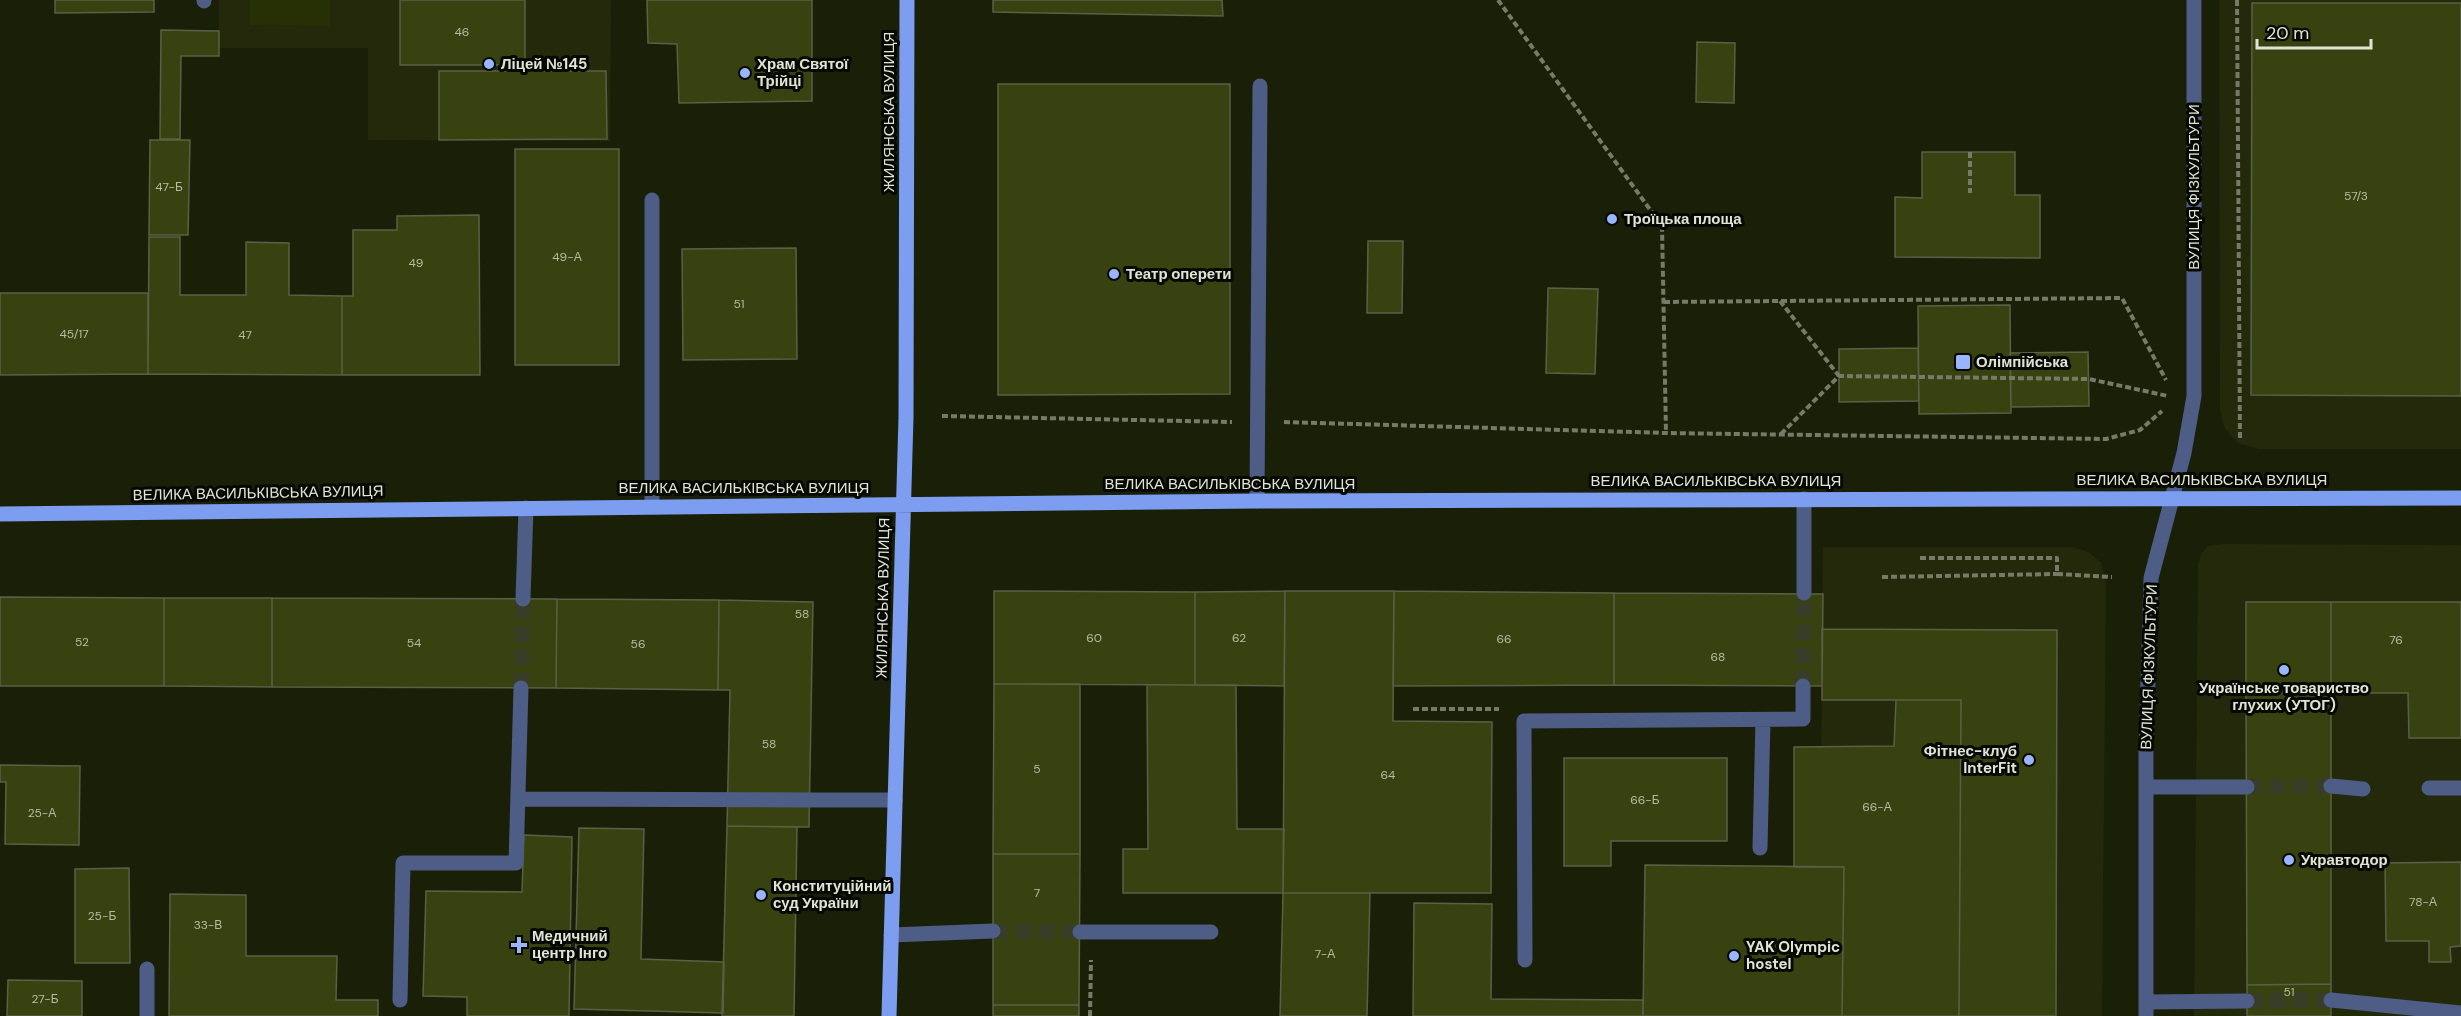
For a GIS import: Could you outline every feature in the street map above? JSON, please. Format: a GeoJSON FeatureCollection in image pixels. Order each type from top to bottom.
{"type":"FeatureCollection","features":[{"type":"Feature","properties":{"kind":"main road","name":"ЖИЛЯНСЬКА ВУЛИЦЯ"},"geometry":{"type":"LineString","coordinates":[[889,1016],[906,417],[907,0]]}},
{"type":"Feature","properties":{"kind":"main road","name":"ВЕЛИКА ВАСИЛЬКІВСЬКА ВУЛИЦЯ"},"geometry":{"type":"LineString","coordinates":[[0,514],[1257,501],[2461,498]]}},
{"type":"Feature","properties":{"kind":"street","name":"ВУЛИЦЯ ФІЗКУЛЬТУРИ"},"geometry":{"type":"LineString","coordinates":[[2146,1009],[2146,787],[2151,578],[2184,453],[2194,396],[2194,0]]}},
{"type":"Feature","properties":{"kind":"street"},"geometry":{"type":"LineString","coordinates":[[1257,501],[1260,86]]}},
{"type":"Feature","properties":{"kind":"street"},"geometry":{"type":"LineString","coordinates":[[652,200],[652,507]]}},
{"type":"Feature","properties":{"kind":"street"},"geometry":{"type":"LineString","coordinates":[[1804,499],[1804,594]]}},
{"type":"Feature","properties":{"kind":"street"},"geometry":{"type":"LineString","coordinates":[[523,599],[526,508]]}},
{"type":"Feature","properties":{"kind":"street"},"geometry":{"type":"LineString","coordinates":[[1525,960],[1524,721],[1803,719],[1803,686]]}},
{"type":"Feature","properties":{"kind":"street"},"geometry":{"type":"LineString","coordinates":[[400,1000],[403,863],[516,863],[521,688]]}},
{"type":"Feature","properties":{"kind":"street"},"geometry":{"type":"LineString","coordinates":[[1760,848],[1763,720]]}},
{"type":"Feature","properties":{"kind":"street"},"geometry":{"type":"LineString","coordinates":[[2331,786],[2363,789]]}},
{"type":"Feature","properties":{"kind":"street"},"geometry":{"type":"LineString","coordinates":[[2146,787],[2247,787]]}},
{"type":"Feature","properties":{"kind":"street"},"geometry":{"type":"LineString","coordinates":[[2429,788],[2461,788]]}},
{"type":"Feature","properties":{"kind":"street"},"geometry":{"type":"LineString","coordinates":[[518,799],[895,800]]}},
{"type":"Feature","properties":{"kind":"street"},"geometry":{"type":"LineString","coordinates":[[891,935],[993,931]]}},
{"type":"Feature","properties":{"kind":"street"},"geometry":{"type":"LineString","coordinates":[[1086,932],[1211,932]]}},
{"type":"Feature","properties":{"kind":"street"},"geometry":{"type":"LineString","coordinates":[[147,969],[147,1016]]}},
{"type":"Feature","properties":{"kind":"street"},"geometry":{"type":"LineString","coordinates":[[2331,1000],[2461,1013]]}},
{"type":"Feature","properties":{"kind":"street"},"geometry":{"type":"LineString","coordinates":[[2146,1009],[2247,1001]]}},
{"type":"Feature","properties":{"kind":"path"},"geometry":{"type":"LineString","coordinates":[[1498,0],[1662,226],[1666,433]]}},
{"type":"Feature","properties":{"kind":"path"},"geometry":{"type":"LineString","coordinates":[[2237,0],[2240,439]]}},
{"type":"Feature","properties":{"kind":"path"},"geometry":{"type":"LineString","coordinates":[[1970,152],[1970,193]]}},
{"type":"Feature","properties":{"kind":"path"},"geometry":{"type":"LineString","coordinates":[[1664,302],[2122,298],[2175,397]]}},
{"type":"Feature","properties":{"kind":"path"},"geometry":{"type":"LineString","coordinates":[[1780,301],[1839,376]]}},
{"type":"Feature","properties":{"kind":"path"},"geometry":{"type":"LineString","coordinates":[[1781,434],[1839,376],[2089,379],[2175,397]]}},
{"type":"Feature","properties":{"kind":"path"},"geometry":{"type":"LineString","coordinates":[[942,416],[1666,433],[2106,439],[2140,430],[2156,418],[2175,397]]}},
{"type":"Feature","properties":{"kind":"path"},"geometry":{"type":"LineString","coordinates":[[1920,558],[2057,558],[2057,574]]}},
{"type":"Feature","properties":{"kind":"path"},"geometry":{"type":"LineString","coordinates":[[1881,577],[2057,574],[2112,577]]}},
{"type":"Feature","properties":{"kind":"path"},"geometry":{"type":"LineString","coordinates":[[1413,710],[1500,710],[1524,721]]}},
{"type":"Feature","properties":{"kind":"path"},"geometry":{"type":"LineString","coordinates":[[1086,932],[1090,1016]]}},
{"type":"Feature","properties":{"kind":"shaded area","name":"Ліцей №145"},"geometry":{"type":"Polygon","coordinates":[[[219,0],[611,0],[610,141],[368,140],[368,48],[219,48],[219,0]]]}},
{"type":"Feature","properties":{"kind":"shaded area"},"geometry":{"type":"Polygon","coordinates":[[[250,0],[330,0],[330,26],[250,25],[250,0]]]}},
{"type":"Feature","properties":{"kind":"shaded area"},"geometry":{"type":"Polygon","coordinates":[[[2219,0],[2461,0],[2461,449],[2258,449],[2238,443],[2225,429],[2220,410],[2219,0]]]}},
{"type":"Feature","properties":{"kind":"shaded area"},"geometry":{"type":"Polygon","coordinates":[[[2223,544],[2461,545],[2461,1016],[2194,1016],[2198,564],[2201,554],[2208,546],[2223,544]]]}},
{"type":"Feature","properties":{"kind":"shaded area"},"geometry":{"type":"Polygon","coordinates":[[[1823,547],[2073,547],[2090,553],[2101,563],[2106,582],[2102,1016],[1819,1016],[1823,547]]]}},
{"type":"Feature","properties":{"kind":"building"},"geometry":{"type":"Polygon","coordinates":[[[55,0],[154,0],[154,12],[55,13],[55,0]]]}},
{"type":"Feature","properties":{"kind":"building"},"geometry":{"type":"Polygon","coordinates":[[[400,0],[525,0],[525,65],[400,65],[400,0]]]}},
{"type":"Feature","properties":{"kind":"building","name":"Храм Святої Трійці"},"geometry":{"type":"Polygon","coordinates":[[[647,0],[812,0],[812,101],[679,103],[677,44],[648,43],[647,0]]]}},
{"type":"Feature","properties":{"kind":"building"},"geometry":{"type":"Polygon","coordinates":[[[993,0],[1222,0],[1223,16],[993,12],[993,0]]]}},
{"type":"Feature","properties":{"kind":"building"},"geometry":{"type":"Polygon","coordinates":[[[2252,3],[2461,3],[2461,396],[2251,395],[2252,3]]]}},
{"type":"Feature","properties":{"kind":"building"},"geometry":{"type":"Polygon","coordinates":[[[161,30],[219,31],[219,56],[181,56],[180,139],[160,139],[161,30]]]}},
{"type":"Feature","properties":{"kind":"building"},"geometry":{"type":"Polygon","coordinates":[[[1697,42],[1735,43],[1734,103],[1696,102],[1697,42]]]}},
{"type":"Feature","properties":{"kind":"building"},"geometry":{"type":"Polygon","coordinates":[[[439,71],[606,71],[607,139],[439,140],[439,71]]]}},
{"type":"Feature","properties":{"kind":"building","name":"Театр оперети"},"geometry":{"type":"Polygon","coordinates":[[[998,84],[1230,84],[1230,394],[998,395],[998,84]]]}},
{"type":"Feature","properties":{"kind":"building"},"geometry":{"type":"Polygon","coordinates":[[[150,140],[190,140],[188,235],[149,235],[150,140]]]}},
{"type":"Feature","properties":{"kind":"building"},"geometry":{"type":"Polygon","coordinates":[[[515,149],[619,149],[619,365],[515,365],[515,149]]]}},
{"type":"Feature","properties":{"kind":"building"},"geometry":{"type":"Polygon","coordinates":[[[1922,152],[2015,152],[2015,195],[2040,195],[2040,258],[1895,257],[1895,197],[1922,198],[1922,152]]]}},
{"type":"Feature","properties":{"kind":"building"},"geometry":{"type":"Polygon","coordinates":[[[479,215],[480,375],[342,375],[342,296],[353,296],[353,230],[397,230],[397,216],[479,215]]]}},
{"type":"Feature","properties":{"kind":"building"},"geometry":{"type":"Polygon","coordinates":[[[149,237],[180,237],[180,295],[246,295],[246,242],[289,243],[289,295],[342,296],[342,375],[148,374],[149,237]]]}},
{"type":"Feature","properties":{"kind":"building"},"geometry":{"type":"Polygon","coordinates":[[[1368,241],[1403,241],[1402,313],[1367,313],[1368,241]]]}},
{"type":"Feature","properties":{"kind":"building"},"geometry":{"type":"Polygon","coordinates":[[[796,248],[797,359],[683,360],[682,249],[796,248]]]}},
{"type":"Feature","properties":{"kind":"building"},"geometry":{"type":"Polygon","coordinates":[[[1548,288],[1598,289],[1595,374],[1546,373],[1548,288]]]}},
{"type":"Feature","properties":{"kind":"building"},"geometry":{"type":"Polygon","coordinates":[[[0,293],[148,293],[148,374],[0,375],[0,293]]]}},
{"type":"Feature","properties":{"kind":"building"},"geometry":{"type":"Polygon","coordinates":[[[2010,305],[2011,413],[1919,414],[1918,306],[2010,305]]]}},
{"type":"Feature","properties":{"kind":"building"},"geometry":{"type":"Polygon","coordinates":[[[1918,348],[1919,401],[1839,402],[1839,349],[1918,348]]]}},
{"type":"Feature","properties":{"kind":"building"},"geometry":{"type":"Polygon","coordinates":[[[2088,352],[2089,406],[2011,407],[2010,353],[2088,352]]]}},
{"type":"Feature","properties":{"kind":"building"},"geometry":{"type":"Polygon","coordinates":[[[994,591],[1195,592],[1195,685],[994,684],[994,591]]]}},
{"type":"Feature","properties":{"kind":"building"},"geometry":{"type":"Polygon","coordinates":[[[1285,591],[1394,591],[1393,721],[1492,722],[1491,893],[1283,893],[1285,591]]]}},
{"type":"Feature","properties":{"kind":"building"},"geometry":{"type":"Polygon","coordinates":[[[1285,591],[1284,686],[1195,685],[1195,592],[1285,591]]]}},
{"type":"Feature","properties":{"kind":"building"},"geometry":{"type":"Polygon","coordinates":[[[1394,591],[1614,593],[1614,685],[1393,686],[1394,591]]]}},
{"type":"Feature","properties":{"kind":"building"},"geometry":{"type":"Polygon","coordinates":[[[1614,593],[1823,594],[1822,686],[1614,685],[1614,593]]]}},
{"type":"Feature","properties":{"kind":"building"},"geometry":{"type":"Polygon","coordinates":[[[0,597],[164,598],[164,686],[0,686],[0,597]]]}},
{"type":"Feature","properties":{"kind":"building"},"geometry":{"type":"Polygon","coordinates":[[[164,598],[272,598],[272,687],[164,686],[164,598]]]}},
{"type":"Feature","properties":{"kind":"building"},"geometry":{"type":"Polygon","coordinates":[[[272,598],[557,599],[556,688],[272,687],[272,598]]]}},
{"type":"Feature","properties":{"kind":"building"},"geometry":{"type":"Polygon","coordinates":[[[557,599],[719,600],[718,690],[556,688],[557,599]]]}},
{"type":"Feature","properties":{"kind":"building"},"geometry":{"type":"Polygon","coordinates":[[[719,600],[813,602],[809,827],[727,826],[730,690],[718,690],[719,600]]]}},
{"type":"Feature","properties":{"kind":"building"},"geometry":{"type":"Polygon","coordinates":[[[2246,602],[2331,602],[2331,693],[2246,693],[2246,602]]]}},
{"type":"Feature","properties":{"kind":"building"},"geometry":{"type":"Polygon","coordinates":[[[2331,602],[2461,602],[2461,738],[2409,738],[2408,693],[2331,693],[2331,602]]]}},
{"type":"Feature","properties":{"kind":"building"},"geometry":{"type":"Polygon","coordinates":[[[1822,629],[2057,630],[2056,1016],[1959,1016],[1961,700],[1822,700],[1822,629]]]}},
{"type":"Feature","properties":{"kind":"building"},"geometry":{"type":"Polygon","coordinates":[[[994,684],[1080,684],[1080,854],[993,854],[994,684]]]}},
{"type":"Feature","properties":{"kind":"building"},"geometry":{"type":"Polygon","coordinates":[[[1147,685],[1236,685],[1237,829],[1284,829],[1283,893],[1123,893],[1123,849],[1148,849],[1147,685]]]}},
{"type":"Feature","properties":{"kind":"building","name":"Укравтодор"},"geometry":{"type":"Polygon","coordinates":[[[2246,693],[2331,693],[2331,984],[2247,985],[2246,693]]]}},
{"type":"Feature","properties":{"kind":"building"},"geometry":{"type":"Polygon","coordinates":[[[1896,700],[1961,700],[1959,1016],[1842,1016],[1844,867],[1794,867],[1794,747],[1894,746],[1896,700]]]}},
{"type":"Feature","properties":{"kind":"building"},"geometry":{"type":"Polygon","coordinates":[[[1564,758],[1727,758],[1727,841],[1611,841],[1611,866],[1564,866],[1564,758]]]}},
{"type":"Feature","properties":{"kind":"building"},"geometry":{"type":"Polygon","coordinates":[[[0,765],[80,766],[79,845],[5,844],[6,782],[0,782],[0,765]]]}},
{"type":"Feature","properties":{"kind":"building","name":"Конституційний суд України"},"geometry":{"type":"Polygon","coordinates":[[[727,826],[797,827],[794,1016],[722,1016],[727,826]]]}},
{"type":"Feature","properties":{"kind":"building"},"geometry":{"type":"Polygon","coordinates":[[[579,828],[644,829],[641,959],[724,962],[723,1013],[574,1009],[579,828]]]}},
{"type":"Feature","properties":{"kind":"building"},"geometry":{"type":"Polygon","coordinates":[[[524,835],[572,837],[569,1016],[467,1016],[467,997],[423,996],[426,891],[522,892],[524,835]]]}},
{"type":"Feature","properties":{"kind":"building"},"geometry":{"type":"Polygon","coordinates":[[[993,854],[1080,854],[1079,1005],[993,1005],[993,854]]]}},
{"type":"Feature","properties":{"kind":"building"},"geometry":{"type":"Polygon","coordinates":[[[2461,862],[2461,946],[2450,947],[2451,962],[2429,962],[2429,941],[2386,941],[2385,863],[2461,862]]]}},
{"type":"Feature","properties":{"kind":"building"},"geometry":{"type":"Polygon","coordinates":[[[1645,865],[1844,867],[1842,1016],[1643,1016],[1645,865]]]}},
{"type":"Feature","properties":{"kind":"building"},"geometry":{"type":"Polygon","coordinates":[[[129,868],[130,963],[75,963],[75,869],[129,868]]]}},
{"type":"Feature","properties":{"kind":"building"},"geometry":{"type":"Polygon","coordinates":[[[1283,893],[1370,893],[1367,1016],[1280,1016],[1283,893]]]}},
{"type":"Feature","properties":{"kind":"building"},"geometry":{"type":"Polygon","coordinates":[[[170,894],[246,895],[246,956],[337,956],[336,1000],[378,1000],[378,1016],[169,1016],[170,894]]]}},
{"type":"Feature","properties":{"kind":"building"},"geometry":{"type":"Polygon","coordinates":[[[1414,903],[1492,904],[1491,999],[1643,1000],[1643,1016],[1413,1016],[1414,903]]]}},
{"type":"Feature","properties":{"kind":"building"},"geometry":{"type":"Polygon","coordinates":[[[8,980],[82,981],[82,1016],[7,1016],[8,980]]]}},
{"type":"Feature","properties":{"kind":"building"},"geometry":{"type":"Polygon","coordinates":[[[2331,984],[2331,1016],[2247,1016],[2247,985],[2331,984]]]}},
{"type":"Feature","properties":{"kind":"building"},"geometry":{"type":"Polygon","coordinates":[[[993,1005],[1079,1005],[1079,1016],[993,1016],[993,1005]]]}},
{"type":"Feature","properties":{"kind":"tunnel"},"geometry":{"type":"LineString","coordinates":[[1803,686],[1804,593]]}},
{"type":"Feature","properties":{"kind":"tunnel"},"geometry":{"type":"LineString","coordinates":[[521,688],[523,599]]}},
{"type":"Feature","properties":{"kind":"tunnel"},"geometry":{"type":"LineString","coordinates":[[2247,787],[2331,786]]}},
{"type":"Feature","properties":{"kind":"tunnel"},"geometry":{"type":"LineString","coordinates":[[993,931],[1080,932]]}},
{"type":"Feature","properties":{"kind":"tunnel"},"geometry":{"type":"LineString","coordinates":[[2247,1001],[2331,1000]]}},
{"type":"Feature","properties":{"kind":"place","name":"Ліцей №145"},"geometry":{"type":"Point","coordinates":[489,64]}},
{"type":"Feature","properties":{"kind":"place","name":"Храм Святої Трійці"},"geometry":{"type":"Point","coordinates":[745,73]}},
{"type":"Feature","properties":{"kind":"place","name":"Троїцька площа"},"geometry":{"type":"Point","coordinates":[1612,219]}},
{"type":"Feature","properties":{"kind":"place","name":"Театр оперети"},"geometry":{"type":"Point","coordinates":[1114,274]}},
{"type":"Feature","properties":{"kind":"place","name":"Олімпійська"},"geometry":{"type":"Point","coordinates":[1963,362]}},
{"type":"Feature","properties":{"kind":"place","name":"Українське товариство глухих (УТОГ)"},"geometry":{"type":"Point","coordinates":[2284,670]}},
{"type":"Feature","properties":{"kind":"place","name":"Фітнес-клуб InterFit"},"geometry":{"type":"Point","coordinates":[2029,760]}},
{"type":"Feature","properties":{"kind":"place","name":"Укравтодор"},"geometry":{"type":"Point","coordinates":[2289,860]}},
{"type":"Feature","properties":{"kind":"place","name":"Конституційний суд України"},"geometry":{"type":"Point","coordinates":[761,895]}},
{"type":"Feature","properties":{"kind":"place","name":"Медичний центр Інго"},"geometry":{"type":"Point","coordinates":[519,945]}},
{"type":"Feature","properties":{"kind":"place","name":"YAK Olympic hostel"},"geometry":{"type":"Point","coordinates":[1734,956]}}]}
